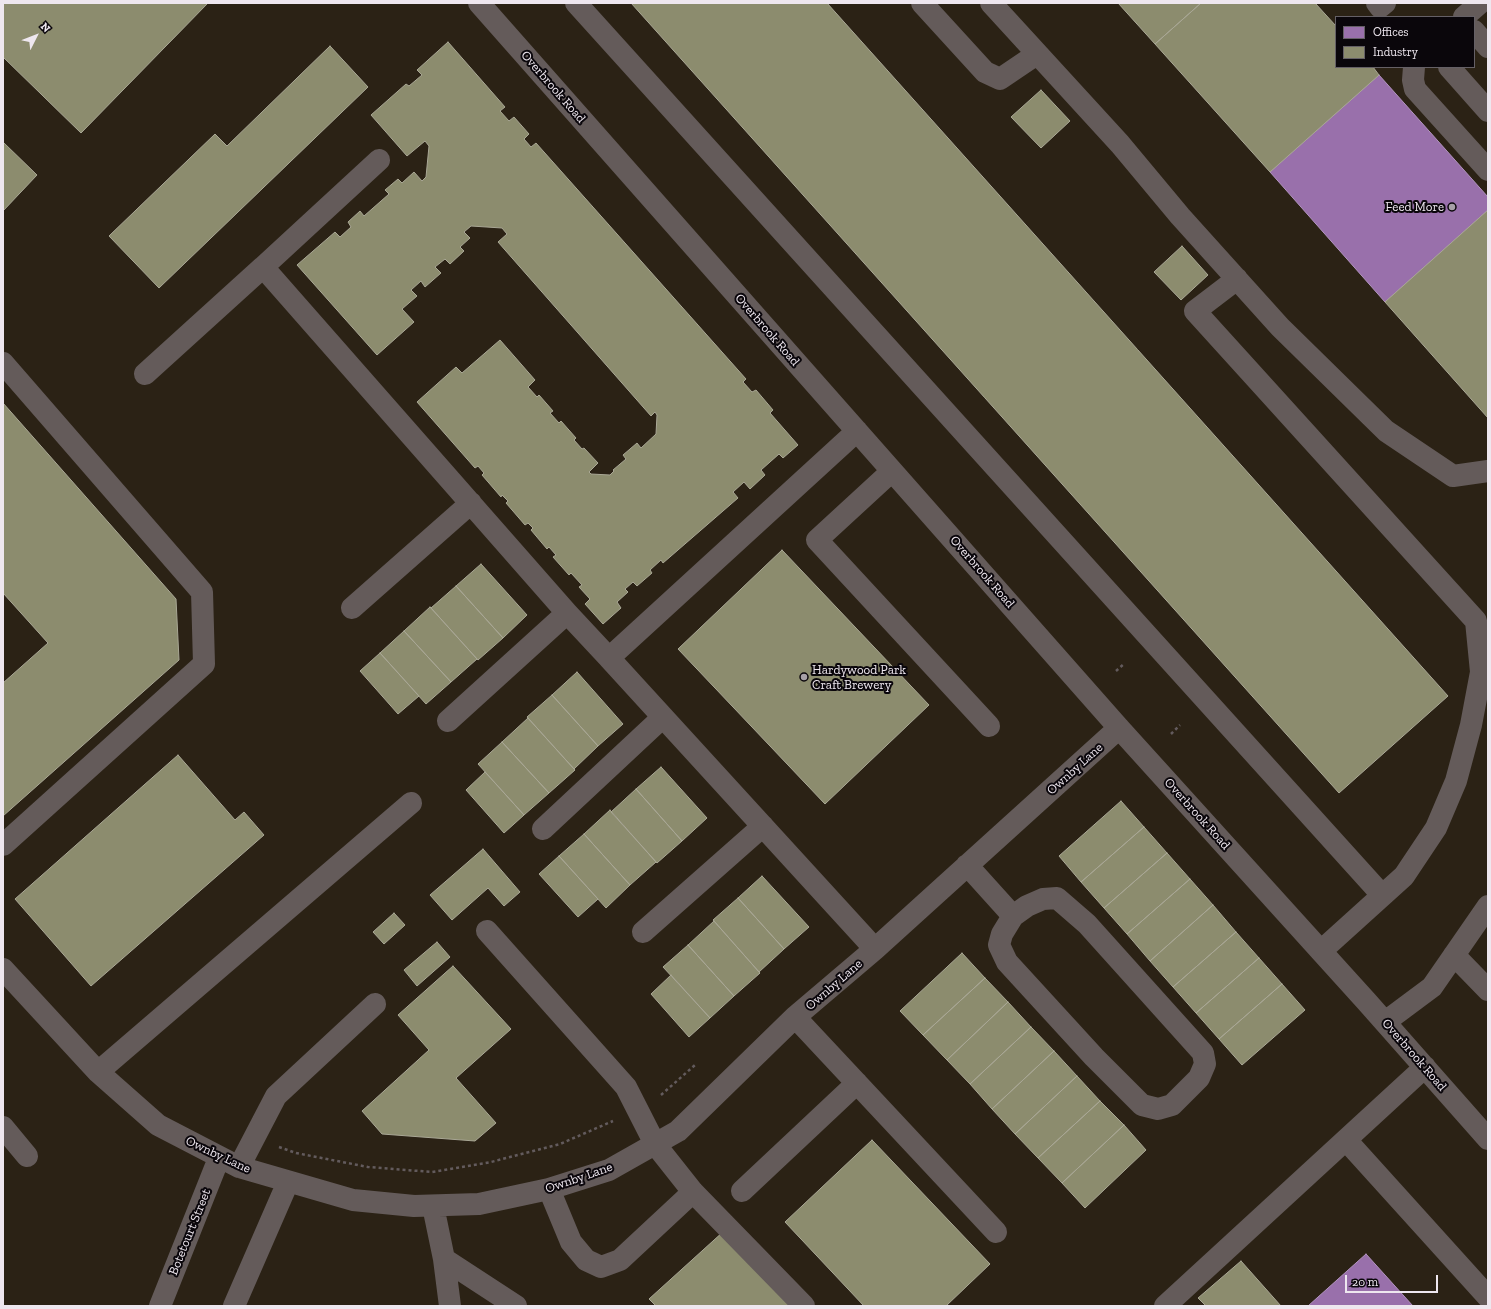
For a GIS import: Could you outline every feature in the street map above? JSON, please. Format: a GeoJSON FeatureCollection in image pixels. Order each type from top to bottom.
{"type":"FeatureCollection","features":[{"type":"Feature","properties":{"kind":"street","name":"Overbrook Road"},"geometry":{"type":"LineString","coordinates":[[479,3],[1119,728],[1321,950],[1488,1139]]}},
{"type":"Feature","properties":{"kind":"street"},"geometry":{"type":"LineString","coordinates":[[576,3],[1382,895]]}},
{"type":"Feature","properties":{"kind":"street"},"geometry":{"type":"LineString","coordinates":[[922,3],[985,72],[1000,79],[1037,54]]}},
{"type":"Feature","properties":{"kind":"street"},"geometry":{"type":"LineString","coordinates":[[991,3],[1120,144],[1180,216],[1280,327],[1386,431],[1452,476],[1488,471]]}},
{"type":"Feature","properties":{"kind":"street"},"geometry":{"type":"LineString","coordinates":[[1376,3],[1380,7],[1385,3]]}},
{"type":"Feature","properties":{"kind":"street"},"geometry":{"type":"LineString","coordinates":[[1465,16],[1480,3]]}},
{"type":"Feature","properties":{"kind":"street"},"geometry":{"type":"LineString","coordinates":[[1475,32],[1488,47]]}},
{"type":"Feature","properties":{"kind":"street"},"geometry":{"type":"LineString","coordinates":[[1414,68],[1413,80],[1415,89],[1488,170]]}},
{"type":"Feature","properties":{"kind":"street"},"geometry":{"type":"LineString","coordinates":[[1450,68],[1488,111]]}},
{"type":"Feature","properties":{"kind":"street"},"geometry":{"type":"LineString","coordinates":[[145,374],[379,160]]}},
{"type":"Feature","properties":{"kind":"street"},"geometry":{"type":"LineString","coordinates":[[263,267],[567,613],[875,949]]}},
{"type":"Feature","properties":{"kind":"street"},"geometry":{"type":"LineString","coordinates":[[1237,279],[1195,311],[1476,621],[1481,672],[1471,725],[1456,781],[1436,828],[1404,876],[1321,950]]}},
{"type":"Feature","properties":{"kind":"street"},"geometry":{"type":"LineString","coordinates":[[3,363],[202,592],[204,664],[3,845]]}},
{"type":"Feature","properties":{"kind":"street"},"geometry":{"type":"LineString","coordinates":[[609,658],[857,431]]}},
{"type":"Feature","properties":{"kind":"street"},"geometry":{"type":"LineString","coordinates":[[892,471],[818,540],[989,726]]}},
{"type":"Feature","properties":{"kind":"street"},"geometry":{"type":"LineString","coordinates":[[352,608],[470,503]]}},
{"type":"Feature","properties":{"kind":"street"},"geometry":{"type":"LineString","coordinates":[[448,721],[567,613]]}},
{"type":"Feature","properties":{"kind":"street"},"geometry":{"type":"LineString","coordinates":[[543,829],[663,717]]}},
{"type":"Feature","properties":{"kind":"street","name":"Ownby Lane"},"geometry":{"type":"LineString","coordinates":[[3,969],[98,1072],[158,1125],[219,1158],[239,1167],[354,1200],[414,1206],[479,1204],[549,1189],[610,1170],[678,1131],[795,1017],[875,949],[1119,728]]}},
{"type":"Feature","properties":{"kind":"street"},"geometry":{"type":"LineString","coordinates":[[98,1072],[411,803]]}},
{"type":"Feature","properties":{"kind":"street"},"geometry":{"type":"LineString","coordinates":[[643,932],[762,826]]}},
{"type":"Feature","properties":{"kind":"street"},"geometry":{"type":"LineString","coordinates":[[967,865],[1013,916]]}},
{"type":"Feature","properties":{"kind":"street"},"geometry":{"type":"LineString","coordinates":[[1057,898],[1087,924],[1203,1052],[1205,1064],[1199,1078],[1172,1105],[1158,1109],[1142,1105],[1094,1057],[1007,962],[999,945],[1002,934],[1013,916],[1027,906],[1043,899],[1057,898]]}},
{"type":"Feature","properties":{"kind":"street"},"geometry":{"type":"LineString","coordinates":[[1385,1022],[1432,987],[1488,906]]}},
{"type":"Feature","properties":{"kind":"street"},"geometry":{"type":"LineString","coordinates":[[487,931],[626,1087],[655,1144],[693,1192],[804,1306]]}},
{"type":"Feature","properties":{"kind":"street"},"geometry":{"type":"LineString","coordinates":[[1454,955],[1488,990]]}},
{"type":"Feature","properties":{"kind":"street"},"geometry":{"type":"LineString","coordinates":[[239,1167],[276,1096],[375,1004]]}},
{"type":"Feature","properties":{"kind":"street"},"geometry":{"type":"LineString","coordinates":[[795,1017],[996,1232]]}},
{"type":"Feature","properties":{"kind":"street"},"geometry":{"type":"LineString","coordinates":[[1165,1306],[1425,1067]]}},
{"type":"Feature","properties":{"kind":"street"},"geometry":{"type":"LineString","coordinates":[[742,1191],[857,1083]]}},
{"type":"Feature","properties":{"kind":"street"},"geometry":{"type":"LineString","coordinates":[[3,1127],[27,1156]]}},
{"type":"Feature","properties":{"kind":"street"},"geometry":{"type":"LineString","coordinates":[[1346,1140],[1488,1297]]}},
{"type":"Feature","properties":{"kind":"street","name":"Botetourt Street"},"geometry":{"type":"LineString","coordinates":[[160,1306],[219,1158]]}},
{"type":"Feature","properties":{"kind":"street"},"geometry":{"type":"LineString","coordinates":[[234,1306],[288,1182]]}},
{"type":"Feature","properties":{"kind":"street"},"geometry":{"type":"LineString","coordinates":[[549,1189],[571,1242],[586,1260],[601,1267],[620,1260],[693,1192]]}},
{"type":"Feature","properties":{"kind":"street"},"geometry":{"type":"LineString","coordinates":[[433,1206],[444,1259],[450,1306]]}},
{"type":"Feature","properties":{"kind":"street"},"geometry":{"type":"LineString","coordinates":[[444,1259],[516,1306]]}},
{"type":"Feature","properties":{"kind":"path"},"geometry":{"type":"LineString","coordinates":[[1116,671],[1125,663]]}},
{"type":"Feature","properties":{"kind":"path"},"geometry":{"type":"LineString","coordinates":[[1171,734],[1180,725]]}},
{"type":"Feature","properties":{"kind":"path"},"geometry":{"type":"LineString","coordinates":[[657,1098],[695,1065]]}},
{"type":"Feature","properties":{"kind":"path"},"geometry":{"type":"LineString","coordinates":[[276,1146],[296,1153],[368,1167],[432,1172],[491,1162],[560,1144],[620,1118]]}},
{"type":"Feature","properties":{"kind":"shaded area"},"geometry":{"type":"Polygon","coordinates":[[[3,3],[1488,3],[1488,1306],[3,1306],[3,3]]]}},
{"type":"Feature","properties":{"kind":"building: Offices"},"geometry":{"type":"Polygon","coordinates":[[[1379,75],[1488,197],[1488,210],[1385,302],[1270,172],[1379,75]]]}},
{"type":"Feature","properties":{"kind":"building: Offices"},"geometry":{"type":"Polygon","coordinates":[[[1366,1254],[1413,1306],[1308,1306],[1366,1254]]]}},
{"type":"Feature","properties":{"kind":"building: Industry"},"geometry":{"type":"Polygon","coordinates":[[[3,3],[208,3],[81,133],[3,57],[3,3]]]}},
{"type":"Feature","properties":{"kind":"building: Industry"},"geometry":{"type":"Polygon","coordinates":[[[631,3],[827,3],[1448,696],[1339,793],[631,3]]]}},
{"type":"Feature","properties":{"kind":"building: Industry"},"geometry":{"type":"Polygon","coordinates":[[[1118,3],[1201,3],[1155,44],[1118,3]]]}},
{"type":"Feature","properties":{"kind":"building: Industry"},"geometry":{"type":"Polygon","coordinates":[[[1201,3],[1315,3],[1335,25],[1335,68],[1374,68],[1379,75],[1270,172],[1155,44],[1201,3]]]}},
{"type":"Feature","properties":{"kind":"building: Industry"},"geometry":{"type":"Polygon","coordinates":[[[448,42],[505,107],[500,111],[509,121],[514,117],[529,134],[524,139],[531,147],[536,143],[746,379],[743,382],[752,392],[756,390],[773,410],[770,413],[798,445],[783,458],[779,454],[761,470],[765,475],[750,489],[744,482],[733,492],[738,498],[663,563],[661,560],[650,570],[652,573],[637,586],[633,582],[625,589],[628,592],[617,602],[621,608],[603,624],[585,604],[590,599],[579,587],[582,585],[571,573],[569,575],[553,557],[556,555],[549,547],[547,549],[531,530],[533,528],[528,523],[525,525],[506,503],[508,501],[502,495],[501,497],[482,475],[484,473],[478,466],[475,468],[417,402],[456,367],[462,373],[500,340],[535,380],[528,387],[537,397],[539,395],[553,411],[550,413],[559,423],[561,421],[576,438],[574,440],[598,463],[589,472],[591,474],[610,475],[614,471],[613,470],[626,459],[623,455],[637,443],[641,448],[656,434],[657,415],[655,412],[651,416],[498,242],[507,234],[502,228],[471,226],[464,232],[470,238],[460,247],[464,251],[450,264],[445,259],[435,267],[441,273],[425,287],[421,281],[411,290],[417,296],[402,309],[414,322],[377,355],[297,265],[335,232],[340,237],[351,227],[348,222],[360,211],[364,216],[389,194],[385,190],[398,179],[402,183],[414,172],[422,181],[426,177],[429,146],[425,141],[407,156],[371,115],[406,84],[409,86],[422,75],[417,70],[448,42]]]}},
{"type":"Feature","properties":{"kind":"building: Industry"},"geometry":{"type":"Polygon","coordinates":[[[330,46],[368,87],[159,288],[109,236],[215,134],[227,146],[330,46]]]}},
{"type":"Feature","properties":{"kind":"building: Industry"},"geometry":{"type":"Polygon","coordinates":[[[1041,90],[1070,121],[1041,148],[1011,117],[1041,90]]]}},
{"type":"Feature","properties":{"kind":"building: Industry"},"geometry":{"type":"Polygon","coordinates":[[[3,142],[37,175],[3,211],[3,142]]]}},
{"type":"Feature","properties":{"kind":"building: Industry"},"geometry":{"type":"Polygon","coordinates":[[[1488,210],[1488,418],[1385,302],[1488,210]]]}},
{"type":"Feature","properties":{"kind":"building: Industry"},"geometry":{"type":"Polygon","coordinates":[[[1182,246],[1208,275],[1181,300],[1154,272],[1182,246]]]}},
{"type":"Feature","properties":{"kind":"building: Industry"},"geometry":{"type":"Polygon","coordinates":[[[3,403],[176,599],[179,660],[3,816],[3,683],[48,643],[3,593],[3,403]]]}},
{"type":"Feature","properties":{"kind":"building: Industry","name":"Hardywood Park Craft Brewery"},"geometry":{"type":"Polygon","coordinates":[[[782,550],[929,705],[825,804],[678,649],[782,550]]]}},
{"type":"Feature","properties":{"kind":"building: Industry"},"geometry":{"type":"Polygon","coordinates":[[[481,564],[527,615],[503,638],[456,586],[481,564]]]}},
{"type":"Feature","properties":{"kind":"building: Industry"},"geometry":{"type":"Polygon","coordinates":[[[456,586],[503,638],[478,660],[431,608],[456,586]]]}},
{"type":"Feature","properties":{"kind":"building: Industry"},"geometry":{"type":"Polygon","coordinates":[[[430,607],[477,659],[451,682],[404,631],[430,607]]]}},
{"type":"Feature","properties":{"kind":"building: Industry"},"geometry":{"type":"Polygon","coordinates":[[[404,631],[451,682],[426,704],[380,653],[404,631]]]}},
{"type":"Feature","properties":{"kind":"building: Industry"},"geometry":{"type":"Polygon","coordinates":[[[380,653],[419,696],[398,714],[360,671],[380,653]]]}},
{"type":"Feature","properties":{"kind":"building: Industry"},"geometry":{"type":"Polygon","coordinates":[[[577,672],[623,724],[598,746],[552,695],[577,672]]]}},
{"type":"Feature","properties":{"kind":"building: Industry"},"geometry":{"type":"Polygon","coordinates":[[[552,695],[598,746],[574,769],[527,717],[552,695]]]}},
{"type":"Feature","properties":{"kind":"building: Industry"},"geometry":{"type":"Polygon","coordinates":[[[528,718],[575,770],[549,793],[502,742],[528,718]]]}},
{"type":"Feature","properties":{"kind":"building: Industry"},"geometry":{"type":"Polygon","coordinates":[[[502,742],[549,793],[524,815],[478,764],[502,742]]]}},
{"type":"Feature","properties":{"kind":"building: Industry"},"geometry":{"type":"Polygon","coordinates":[[[178,755],[235,820],[244,812],[264,835],[91,986],[15,899],[178,755]]]}},
{"type":"Feature","properties":{"kind":"building: Industry"},"geometry":{"type":"Polygon","coordinates":[[[661,767],[707,818],[682,841],[636,789],[661,767]]]}},
{"type":"Feature","properties":{"kind":"building: Industry"},"geometry":{"type":"Polygon","coordinates":[[[485,772],[524,815],[504,833],[466,790],[485,772]]]}},
{"type":"Feature","properties":{"kind":"building: Industry"},"geometry":{"type":"Polygon","coordinates":[[[636,789],[682,841],[657,863],[611,812],[636,789]]]}},
{"type":"Feature","properties":{"kind":"building: Industry"},"geometry":{"type":"Polygon","coordinates":[[[1121,801],[1144,827],[1081,882],[1059,856],[1121,801]]]}},
{"type":"Feature","properties":{"kind":"building: Industry"},"geometry":{"type":"Polygon","coordinates":[[[610,810],[656,862],[630,885],[584,834],[610,810]]]}},
{"type":"Feature","properties":{"kind":"building: Industry"},"geometry":{"type":"Polygon","coordinates":[[[1144,827],[1167,853],[1104,908],[1081,882],[1144,827]]]}},
{"type":"Feature","properties":{"kind":"building: Industry"},"geometry":{"type":"Polygon","coordinates":[[[584,834],[630,885],[606,908],[559,856],[584,834]]]}},
{"type":"Feature","properties":{"kind":"building: Industry"},"geometry":{"type":"Polygon","coordinates":[[[483,849],[520,892],[504,906],[488,888],[452,920],[430,895],[483,849]]]}},
{"type":"Feature","properties":{"kind":"building: Industry"},"geometry":{"type":"Polygon","coordinates":[[[1167,853],[1190,879],[1127,934],[1104,908],[1167,853]]]}},
{"type":"Feature","properties":{"kind":"building: Industry"},"geometry":{"type":"Polygon","coordinates":[[[559,856],[598,899],[578,917],[539,874],[559,856]]]}},
{"type":"Feature","properties":{"kind":"building: Industry"},"geometry":{"type":"Polygon","coordinates":[[[762,876],[809,927],[784,949],[738,898],[762,876]]]}},
{"type":"Feature","properties":{"kind":"building: Industry"},"geometry":{"type":"Polygon","coordinates":[[[1190,879],[1213,905],[1150,961],[1127,934],[1190,879]]]}},
{"type":"Feature","properties":{"kind":"building: Industry"},"geometry":{"type":"Polygon","coordinates":[[[738,898],[784,949],[759,972],[713,920],[738,898]]]}},
{"type":"Feature","properties":{"kind":"building: Industry"},"geometry":{"type":"Polygon","coordinates":[[[1213,905],[1236,932],[1173,987],[1150,961],[1213,905]]]}},
{"type":"Feature","properties":{"kind":"building: Industry"},"geometry":{"type":"Polygon","coordinates":[[[394,913],[405,925],[384,944],[373,932],[394,913]]]}},
{"type":"Feature","properties":{"kind":"building: Industry"},"geometry":{"type":"Polygon","coordinates":[[[714,921],[760,973],[734,996],[688,945],[714,921]]]}},
{"type":"Feature","properties":{"kind":"building: Industry"},"geometry":{"type":"Polygon","coordinates":[[[1236,932],[1259,958],[1196,1013],[1173,987],[1236,932]]]}},
{"type":"Feature","properties":{"kind":"building: Industry"},"geometry":{"type":"Polygon","coordinates":[[[437,942],[450,957],[417,986],[404,970],[437,942]]]}},
{"type":"Feature","properties":{"kind":"building: Industry"},"geometry":{"type":"Polygon","coordinates":[[[688,945],[734,996],[710,1018],[663,967],[688,945]]]}},
{"type":"Feature","properties":{"kind":"building: Industry"},"geometry":{"type":"Polygon","coordinates":[[[962,953],[985,978],[923,1035],[900,1011],[962,953]]]}},
{"type":"Feature","properties":{"kind":"building: Industry"},"geometry":{"type":"Polygon","coordinates":[[[1259,958],[1282,984],[1219,1039],[1196,1013],[1259,958]]]}},
{"type":"Feature","properties":{"kind":"building: Industry"},"geometry":{"type":"Polygon","coordinates":[[[453,966],[511,1029],[456,1078],[496,1123],[475,1141],[382,1134],[362,1111],[429,1050],[398,1015],[453,966]]]}},
{"type":"Feature","properties":{"kind":"building: Industry"},"geometry":{"type":"Polygon","coordinates":[[[671,975],[710,1018],[689,1037],[651,994],[671,975]]]}},
{"type":"Feature","properties":{"kind":"building: Industry"},"geometry":{"type":"Polygon","coordinates":[[[985,978],[1008,1002],[947,1060],[923,1035],[985,978]]]}},
{"type":"Feature","properties":{"kind":"building: Industry"},"geometry":{"type":"Polygon","coordinates":[[[1282,984],[1305,1010],[1242,1065],[1219,1039],[1282,984]]]}},
{"type":"Feature","properties":{"kind":"building: Industry"},"geometry":{"type":"Polygon","coordinates":[[[1008,1002],[1031,1027],[970,1084],[947,1060],[1008,1002]]]}},
{"type":"Feature","properties":{"kind":"building: Industry"},"geometry":{"type":"Polygon","coordinates":[[[1031,1027],[1054,1051],[992,1109],[970,1084],[1031,1027]]]}},
{"type":"Feature","properties":{"kind":"building: Industry"},"geometry":{"type":"Polygon","coordinates":[[[1054,1051],[1077,1076],[1015,1134],[992,1109],[1054,1051]]]}},
{"type":"Feature","properties":{"kind":"building: Industry"},"geometry":{"type":"Polygon","coordinates":[[[1077,1076],[1100,1101],[1038,1158],[1015,1134],[1077,1076]]]}},
{"type":"Feature","properties":{"kind":"building: Industry"},"geometry":{"type":"Polygon","coordinates":[[[1100,1101],[1124,1125],[1062,1183],[1038,1158],[1100,1101]]]}},
{"type":"Feature","properties":{"kind":"building: Industry"},"geometry":{"type":"Polygon","coordinates":[[[1124,1125],[1146,1150],[1085,1208],[1062,1183],[1124,1125]]]}},
{"type":"Feature","properties":{"kind":"building: Industry"},"geometry":{"type":"Polygon","coordinates":[[[872,1140],[990,1264],[946,1306],[864,1306],[785,1222],[872,1140]]]}},
{"type":"Feature","properties":{"kind":"building: Industry"},"geometry":{"type":"Polygon","coordinates":[[[724,1231],[793,1306],[656,1306],[649,1299],[724,1231]]]}},
{"type":"Feature","properties":{"kind":"building: Industry"},"geometry":{"type":"Polygon","coordinates":[[[1241,1261],[1281,1306],[1206,1306],[1198,1298],[1241,1261]]]}},
{"type":"Feature","properties":{"kind":"place","name":"Feed More"},"geometry":{"type":"Point","coordinates":[1452,207]}},
{"type":"Feature","properties":{"kind":"place","name":"Hardywood Park Craft Brewery"},"geometry":{"type":"Point","coordinates":[804,677]}}]}
